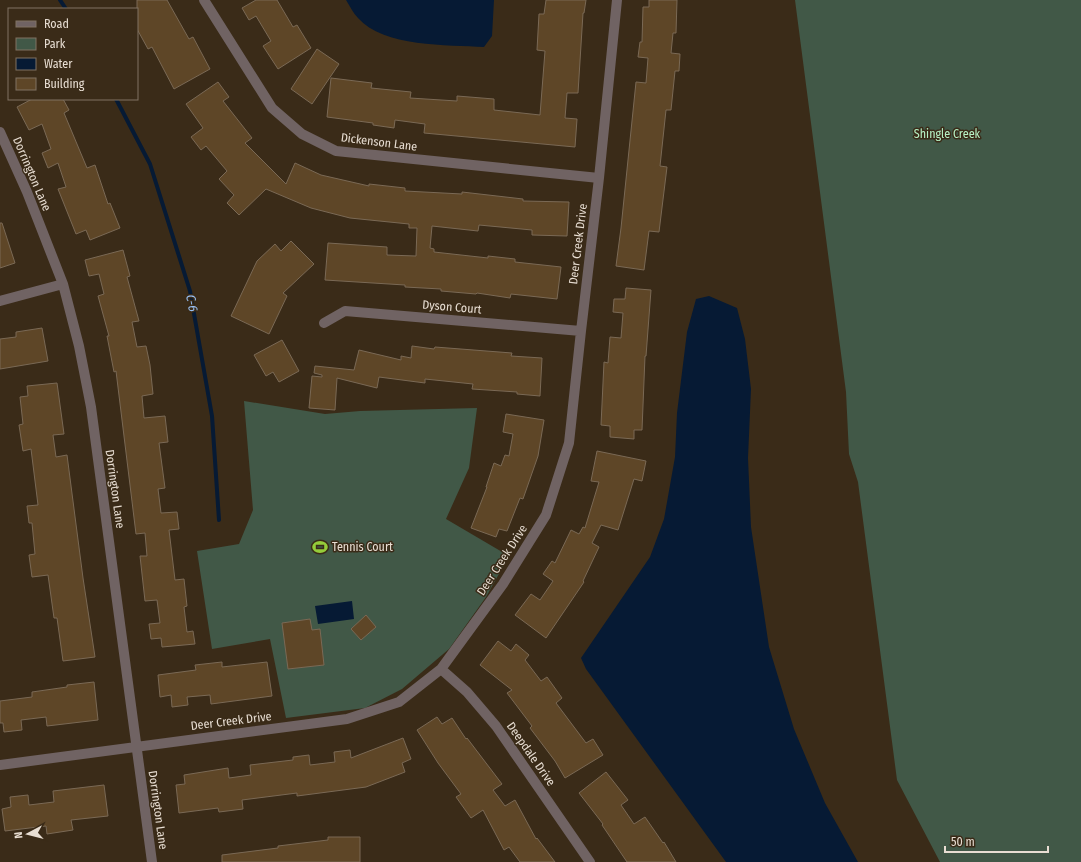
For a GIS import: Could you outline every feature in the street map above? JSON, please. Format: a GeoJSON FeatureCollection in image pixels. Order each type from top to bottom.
{"type":"FeatureCollection","features":[{"type":"Feature","properties":{"kind":"street","name":"Dickenson Lane"},"geometry":{"type":"LineString","coordinates":[[204,0],[272,108],[302,134],[336,151],[599,178]]}},
{"type":"Feature","properties":{"kind":"street","name":"Deer Creek Drive"},"geometry":{"type":"LineString","coordinates":[[0,765],[347,719],[398,702],[441,669],[503,584],[546,515],[569,443],[599,178],[617,0]]}},
{"type":"Feature","properties":{"kind":"street","name":"Dorrington Lane"},"geometry":{"type":"LineString","coordinates":[[0,132],[27,192],[63,284],[79,346],[91,407],[152,862]]}},
{"type":"Feature","properties":{"kind":"street"},"geometry":{"type":"LineString","coordinates":[[0,301],[63,284]]}},
{"type":"Feature","properties":{"kind":"street","name":"Dyson Court"},"geometry":{"type":"LineString","coordinates":[[324,323],[345,311],[581,331]]}},
{"type":"Feature","properties":{"kind":"street","name":"Deepdale Drive"},"geometry":{"type":"LineString","coordinates":[[441,669],[467,692],[496,726],[590,862]]}},
{"type":"Feature","properties":{"kind":"green space","name":"Shingle Creek"},"geometry":{"type":"Polygon","coordinates":[[[795,0],[1081,0],[1081,862],[940,862],[897,780],[858,482],[849,454],[846,392],[795,0]]]}},
{"type":"Feature","properties":{"kind":"green space"},"geometry":{"type":"Polygon","coordinates":[[[244,401],[325,414],[360,411],[477,408],[469,468],[446,519],[509,556],[486,597],[449,649],[402,689],[365,708],[286,718],[270,639],[212,649],[197,551],[239,544],[253,510],[244,401]]]}},
{"type":"Feature","properties":{"kind":"water"},"geometry":{"type":"Polygon","coordinates":[[[346,0],[494,0],[492,36],[484,47],[435,45],[399,39],[383,34],[369,27],[356,16],[346,0]]]}},
{"type":"Feature","properties":{"kind":"water"},"geometry":{"type":"Polygon","coordinates":[[[709,296],[737,308],[745,339],[751,389],[748,458],[751,527],[769,647],[794,729],[825,803],[858,862],[726,862],[586,669],[581,658],[650,557],[664,519],[675,457],[677,413],[687,332],[696,299],[709,296]]]}},
{"type":"Feature","properties":{"kind":"water"},"geometry":{"type":"Polygon","coordinates":[[[352,601],[354,619],[318,624],[315,606],[352,601]]]}},
{"type":"Feature","properties":{"kind":"building"},"geometry":{"type":"Polygon","coordinates":[[[137,0],[167,0],[189,39],[193,37],[210,69],[174,89],[152,47],[148,49],[138,31],[137,0]]]}},
{"type":"Feature","properties":{"kind":"building"},"geometry":{"type":"Polygon","coordinates":[[[256,0],[277,0],[293,27],[297,25],[311,48],[278,69],[263,46],[271,41],[256,16],[249,20],[242,8],[256,0]]]}},
{"type":"Feature","properties":{"kind":"building"},"geometry":{"type":"Polygon","coordinates":[[[546,0],[586,0],[583,13],[578,93],[567,93],[565,118],[577,119],[575,147],[424,133],[425,124],[395,120],[394,128],[373,125],[373,123],[327,117],[331,78],[372,83],[371,88],[411,92],[410,98],[457,101],[457,96],[494,99],[494,110],[540,115],[545,51],[537,50],[539,14],[544,14],[546,0]]]}},
{"type":"Feature","properties":{"kind":"building"},"geometry":{"type":"Polygon","coordinates":[[[649,0],[677,0],[676,33],[673,33],[671,53],[680,54],[679,71],[675,71],[671,110],[666,110],[660,166],[667,167],[659,232],[649,231],[644,270],[616,266],[636,82],[646,83],[648,58],[638,57],[640,42],[642,42],[643,7],[649,7],[649,0]]]}},
{"type":"Feature","properties":{"kind":"building"},"geometry":{"type":"Polygon","coordinates":[[[317,49],[339,64],[312,104],[291,89],[317,49]]]}},
{"type":"Feature","properties":{"kind":"building"},"geometry":{"type":"Polygon","coordinates":[[[218,82],[229,97],[223,101],[252,138],[245,143],[286,184],[295,163],[321,175],[369,186],[369,184],[405,188],[405,191],[462,194],[462,192],[523,199],[523,201],[569,202],[567,236],[532,235],[532,230],[479,225],[478,231],[432,226],[430,248],[434,249],[434,252],[488,258],[488,256],[515,259],[515,262],[561,267],[557,299],[511,294],[510,298],[477,293],[441,291],[441,289],[405,287],[405,285],[325,280],[328,243],[387,247],[387,255],[416,256],[417,228],[409,228],[409,224],[350,218],[311,208],[266,189],[239,215],[227,203],[234,195],[219,179],[227,171],[206,146],[201,150],[191,137],[203,128],[186,104],[218,82]]]}},
{"type":"Feature","properties":{"kind":"building"},"geometry":{"type":"Polygon","coordinates":[[[30,100],[64,100],[69,110],[64,113],[87,168],[95,165],[108,204],[110,203],[120,228],[90,240],[86,230],[76,234],[58,189],[66,187],[58,163],[48,168],[42,153],[51,149],[42,124],[29,130],[17,107],[30,100]]]}},
{"type":"Feature","properties":{"kind":"building"},"geometry":{"type":"Polygon","coordinates":[[[0,223],[2,223],[15,263],[0,268],[0,223]]]}},
{"type":"Feature","properties":{"kind":"building"},"geometry":{"type":"Polygon","coordinates":[[[291,241],[314,264],[283,293],[287,296],[269,334],[231,316],[257,261],[275,244],[281,251],[291,241]]]}},
{"type":"Feature","properties":{"kind":"building"},"geometry":{"type":"Polygon","coordinates":[[[123,250],[130,276],[127,277],[139,321],[132,322],[137,347],[146,346],[150,365],[153,394],[142,396],[144,418],[165,416],[168,442],[159,443],[165,488],[158,489],[161,513],[177,512],[179,529],[169,530],[175,580],[184,579],[187,606],[184,607],[187,632],[193,631],[195,644],[162,647],[161,638],[151,639],[149,624],[160,623],[157,600],[145,601],[140,556],[147,556],[145,533],[136,534],[116,371],[114,372],[107,336],[109,336],[98,296],[104,294],[99,274],[89,276],[85,260],[123,250]]]}},
{"type":"Feature","properties":{"kind":"building"},"geometry":{"type":"Polygon","coordinates":[[[626,288],[651,290],[645,356],[642,430],[634,430],[634,439],[610,437],[610,426],[601,425],[604,362],[608,363],[610,337],[621,338],[623,313],[613,312],[614,299],[625,299],[626,288]]]}},
{"type":"Feature","properties":{"kind":"building"},"geometry":{"type":"Polygon","coordinates":[[[42,328],[48,361],[0,369],[0,339],[16,337],[16,332],[42,328]]]}},
{"type":"Feature","properties":{"kind":"building"},"geometry":{"type":"Polygon","coordinates":[[[282,340],[299,371],[279,382],[273,372],[266,376],[254,355],[282,340]]]}},
{"type":"Feature","properties":{"kind":"building"},"geometry":{"type":"Polygon","coordinates":[[[412,346],[434,349],[435,347],[512,353],[511,356],[542,358],[540,396],[517,394],[517,392],[472,389],[473,384],[425,379],[425,383],[379,377],[377,388],[337,378],[335,410],[309,408],[312,376],[322,377],[322,375],[314,373],[315,366],[354,370],[359,350],[401,360],[401,356],[411,358],[412,346]]]}},
{"type":"Feature","properties":{"kind":"building"},"geometry":{"type":"Polygon","coordinates":[[[57,383],[64,434],[53,435],[56,457],[67,455],[95,657],[63,661],[57,618],[54,618],[48,575],[32,577],[29,555],[35,554],[32,523],[29,523],[27,506],[38,505],[31,449],[23,451],[19,425],[23,424],[20,397],[28,396],[27,386],[57,383]]]}},
{"type":"Feature","properties":{"kind":"building"},"geometry":{"type":"Polygon","coordinates":[[[506,414],[544,420],[538,456],[523,499],[520,498],[507,531],[499,529],[496,537],[471,528],[487,487],[494,463],[501,466],[505,455],[509,456],[513,434],[503,432],[506,414]]]}},
{"type":"Feature","properties":{"kind":"building"},"geometry":{"type":"Polygon","coordinates":[[[597,451],[646,461],[642,481],[634,479],[618,530],[601,525],[592,543],[599,547],[583,581],[584,582],[546,638],[515,615],[531,594],[540,600],[553,581],[543,574],[552,561],[555,563],[571,530],[579,534],[583,527],[585,528],[599,482],[591,481],[597,451]]]}},
{"type":"Feature","properties":{"kind":"building"},"geometry":{"type":"Polygon","coordinates":[[[366,615],[376,627],[361,640],[351,629],[366,615]]]}},
{"type":"Feature","properties":{"kind":"building"},"geometry":{"type":"Polygon","coordinates":[[[310,619],[312,630],[320,629],[324,665],[288,669],[282,623],[310,619]]]}},
{"type":"Feature","properties":{"kind":"building"},"geometry":{"type":"Polygon","coordinates":[[[498,641],[511,651],[516,644],[529,655],[525,660],[541,681],[547,677],[562,698],[556,703],[586,743],[593,739],[603,755],[565,778],[555,761],[530,728],[532,726],[507,693],[512,690],[480,665],[498,641]]]}},
{"type":"Feature","properties":{"kind":"building"},"geometry":{"type":"Polygon","coordinates":[[[222,662],[222,667],[267,662],[272,696],[211,704],[210,695],[187,697],[188,705],[172,707],[171,695],[160,697],[158,675],[196,670],[195,665],[222,662]]]}},
{"type":"Feature","properties":{"kind":"building"},"geometry":{"type":"Polygon","coordinates":[[[94,682],[98,720],[47,726],[46,717],[21,720],[22,730],[4,732],[3,723],[0,723],[0,701],[32,697],[32,692],[67,687],[67,685],[94,682]]]}},
{"type":"Feature","properties":{"kind":"building"},"geometry":{"type":"Polygon","coordinates":[[[437,717],[442,724],[452,718],[466,739],[467,738],[502,784],[493,790],[505,806],[515,800],[536,839],[537,838],[555,862],[520,862],[509,847],[504,850],[483,810],[471,818],[456,797],[461,794],[438,763],[417,730],[437,717]]]}},
{"type":"Feature","properties":{"kind":"building"},"geometry":{"type":"Polygon","coordinates":[[[403,738],[411,759],[402,763],[405,772],[366,787],[297,796],[297,793],[242,800],[243,809],[219,812],[218,808],[179,813],[176,785],[185,784],[184,775],[228,768],[229,778],[251,775],[250,765],[293,760],[293,757],[309,755],[310,765],[335,762],[334,752],[350,750],[351,758],[403,738]]]}},
{"type":"Feature","properties":{"kind":"building"},"geometry":{"type":"Polygon","coordinates":[[[606,772],[628,800],[621,805],[634,824],[645,817],[663,843],[664,842],[676,862],[627,862],[602,825],[603,824],[579,793],[606,772]]]}},
{"type":"Feature","properties":{"kind":"building"},"geometry":{"type":"Polygon","coordinates":[[[104,785],[108,816],[71,820],[73,830],[47,834],[46,826],[5,831],[2,809],[11,807],[10,797],[28,795],[29,805],[54,802],[53,791],[104,785]]]}},
{"type":"Feature","properties":{"kind":"building"},"geometry":{"type":"Polygon","coordinates":[[[328,837],[360,837],[360,862],[222,862],[222,855],[328,840],[328,837]]]}},
{"type":"Feature","properties":{"kind":"waterway","name":"C-6"},"geometry":{"type":"LineString","coordinates":[[60,0],[65,8]]}},
{"type":"Feature","properties":{"kind":"waterway","name":"C-6"},"geometry":{"type":"LineString","coordinates":[[117,100],[150,164],[190,291],[212,416],[219,520]]}},
{"type":"Feature","properties":{"kind":"place","name":"Tennis Court"},"geometry":{"type":"Point","coordinates":[320,547]}}]}
